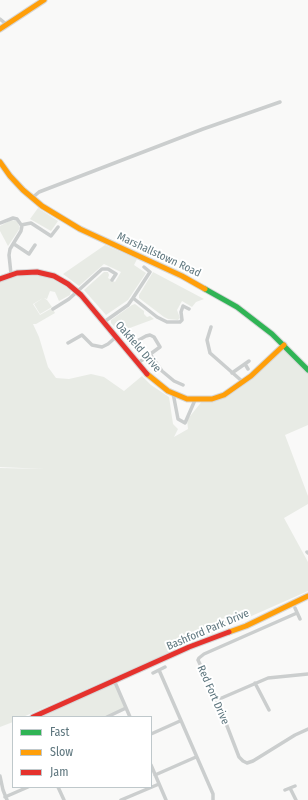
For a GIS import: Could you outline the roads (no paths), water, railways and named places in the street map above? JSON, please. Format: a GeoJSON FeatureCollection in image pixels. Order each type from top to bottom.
{"type":"FeatureCollection","features":[{"type":"Feature","properties":{"kind":"street"},"geometry":{"type":"LineString","coordinates":[[0,29],[44,0]]}},
{"type":"Feature","properties":{"kind":"street"},"geometry":{"type":"LineString","coordinates":[[0,19],[6,24]]}},
{"type":"Feature","properties":{"kind":"street"},"geometry":{"type":"LineString","coordinates":[[32,198],[39,192],[203,129],[280,102]]}},
{"type":"Feature","properties":{"kind":"street","name":"Marshallstown Road"},"geometry":{"type":"LineString","coordinates":[[0,162],[10,176],[32,198],[58,217],[80,229],[213,292],[237,307],[272,334],[308,370]]}},
{"type":"Feature","properties":{"kind":"street"},"geometry":{"type":"LineString","coordinates":[[0,223],[12,218],[17,219],[21,225],[21,231],[9,255],[11,274]]}},
{"type":"Feature","properties":{"kind":"street"},"geometry":{"type":"LineString","coordinates":[[21,225],[31,223],[51,236],[58,227]]}},
{"type":"Feature","properties":{"kind":"street"},"geometry":{"type":"LineString","coordinates":[[14,244],[29,254],[35,245]]}},
{"type":"Feature","properties":{"kind":"street"},"geometry":{"type":"LineString","coordinates":[[104,322],[128,304],[133,298],[150,272],[144,267]]}},
{"type":"Feature","properties":{"kind":"street"},"geometry":{"type":"LineString","coordinates":[[53,309],[69,299],[104,269],[108,269],[116,274],[112,280]]}},
{"type":"Feature","properties":{"kind":"street","name":"Oakfield Drive"},"geometry":{"type":"LineString","coordinates":[[0,279],[11,274],[27,272],[44,273],[61,280],[77,291],[138,363],[159,384],[173,393],[187,399],[196,400],[217,397],[228,392],[243,382],[284,345]]}},
{"type":"Feature","properties":{"kind":"street"},"geometry":{"type":"LineString","coordinates":[[133,298],[157,318],[167,322],[181,322],[181,312],[183,306],[189,310]]}},
{"type":"Feature","properties":{"kind":"street"},"geometry":{"type":"LineString","coordinates":[[211,327],[207,339],[209,351],[243,382]]}},
{"type":"Feature","properties":{"kind":"street"},"geometry":{"type":"LineString","coordinates":[[137,341],[148,335],[153,337],[160,347],[138,363]]}},
{"type":"Feature","properties":{"kind":"street"},"geometry":{"type":"LineString","coordinates":[[68,343],[82,336],[92,345],[100,347],[107,345],[116,337]]}},
{"type":"Feature","properties":{"kind":"street"},"geometry":{"type":"LineString","coordinates":[[150,354],[166,375],[183,385]]}},
{"type":"Feature","properties":{"kind":"street"},"geometry":{"type":"LineString","coordinates":[[232,373],[250,361]]}},
{"type":"Feature","properties":{"kind":"street"},"geometry":{"type":"LineString","coordinates":[[244,364],[248,369]]}},
{"type":"Feature","properties":{"kind":"street"},"geometry":{"type":"LineString","coordinates":[[173,393],[178,419],[185,423],[196,400]]}},
{"type":"Feature","properties":{"kind":"street","name":"Bashford Park Drive"},"geometry":{"type":"LineString","coordinates":[[35,716],[189,647],[246,626],[308,596]]}},
{"type":"Feature","properties":{"kind":"street"},"geometry":{"type":"LineString","coordinates":[[295,608],[300,619]]}},
{"type":"Feature","properties":{"kind":"street","name":"Red Fort Drive"},"geometry":{"type":"LineString","coordinates":[[297,613],[199,658],[199,664],[240,758],[245,762],[253,761],[295,735],[308,729]]}},
{"type":"Feature","properties":{"kind":"street"},"geometry":{"type":"LineString","coordinates":[[153,673],[165,668]]}},
{"type":"Feature","properties":{"kind":"street"},"geometry":{"type":"LineString","coordinates":[[159,670],[213,794],[213,800]]}},
{"type":"Feature","properties":{"kind":"street"},"geometry":{"type":"LineString","coordinates":[[216,700],[270,677],[307,675]]}},
{"type":"Feature","properties":{"kind":"street"},"geometry":{"type":"LineString","coordinates":[[114,680],[130,716]]}},
{"type":"Feature","properties":{"kind":"street"},"geometry":{"type":"LineString","coordinates":[[255,683],[270,710]]}},
{"type":"Feature","properties":{"kind":"street"},"geometry":{"type":"LineString","coordinates":[[109,716],[126,708]]}},
{"type":"Feature","properties":{"kind":"street"},"geometry":{"type":"LineString","coordinates":[[152,734],[180,721]]}},
{"type":"Feature","properties":{"kind":"street"},"geometry":{"type":"LineString","coordinates":[[155,775],[196,757]]}},
{"type":"Feature","properties":{"kind":"street"},"geometry":{"type":"LineString","coordinates":[[152,768],[166,800]]}},
{"type":"Feature","properties":{"kind":"street"},"geometry":{"type":"LineString","coordinates":[[0,776],[6,798],[26,788]]}},
{"type":"Feature","properties":{"kind":"street"},"geometry":{"type":"LineString","coordinates":[[152,787],[159,784]]}},
{"type":"Feature","properties":{"kind":"street"},"geometry":{"type":"LineString","coordinates":[[286,790],[295,786]]}},
{"type":"Feature","properties":{"kind":"street"},"geometry":{"type":"LineString","coordinates":[[58,788],[64,800]]}},
{"type":"Feature","properties":{"kind":"street"},"geometry":{"type":"LineString","coordinates":[[123,800],[150,788]]}},
{"type":"Feature","properties":{"kind":"street"},"geometry":{"type":"LineString","coordinates":[[290,788],[296,800]]}}]}
